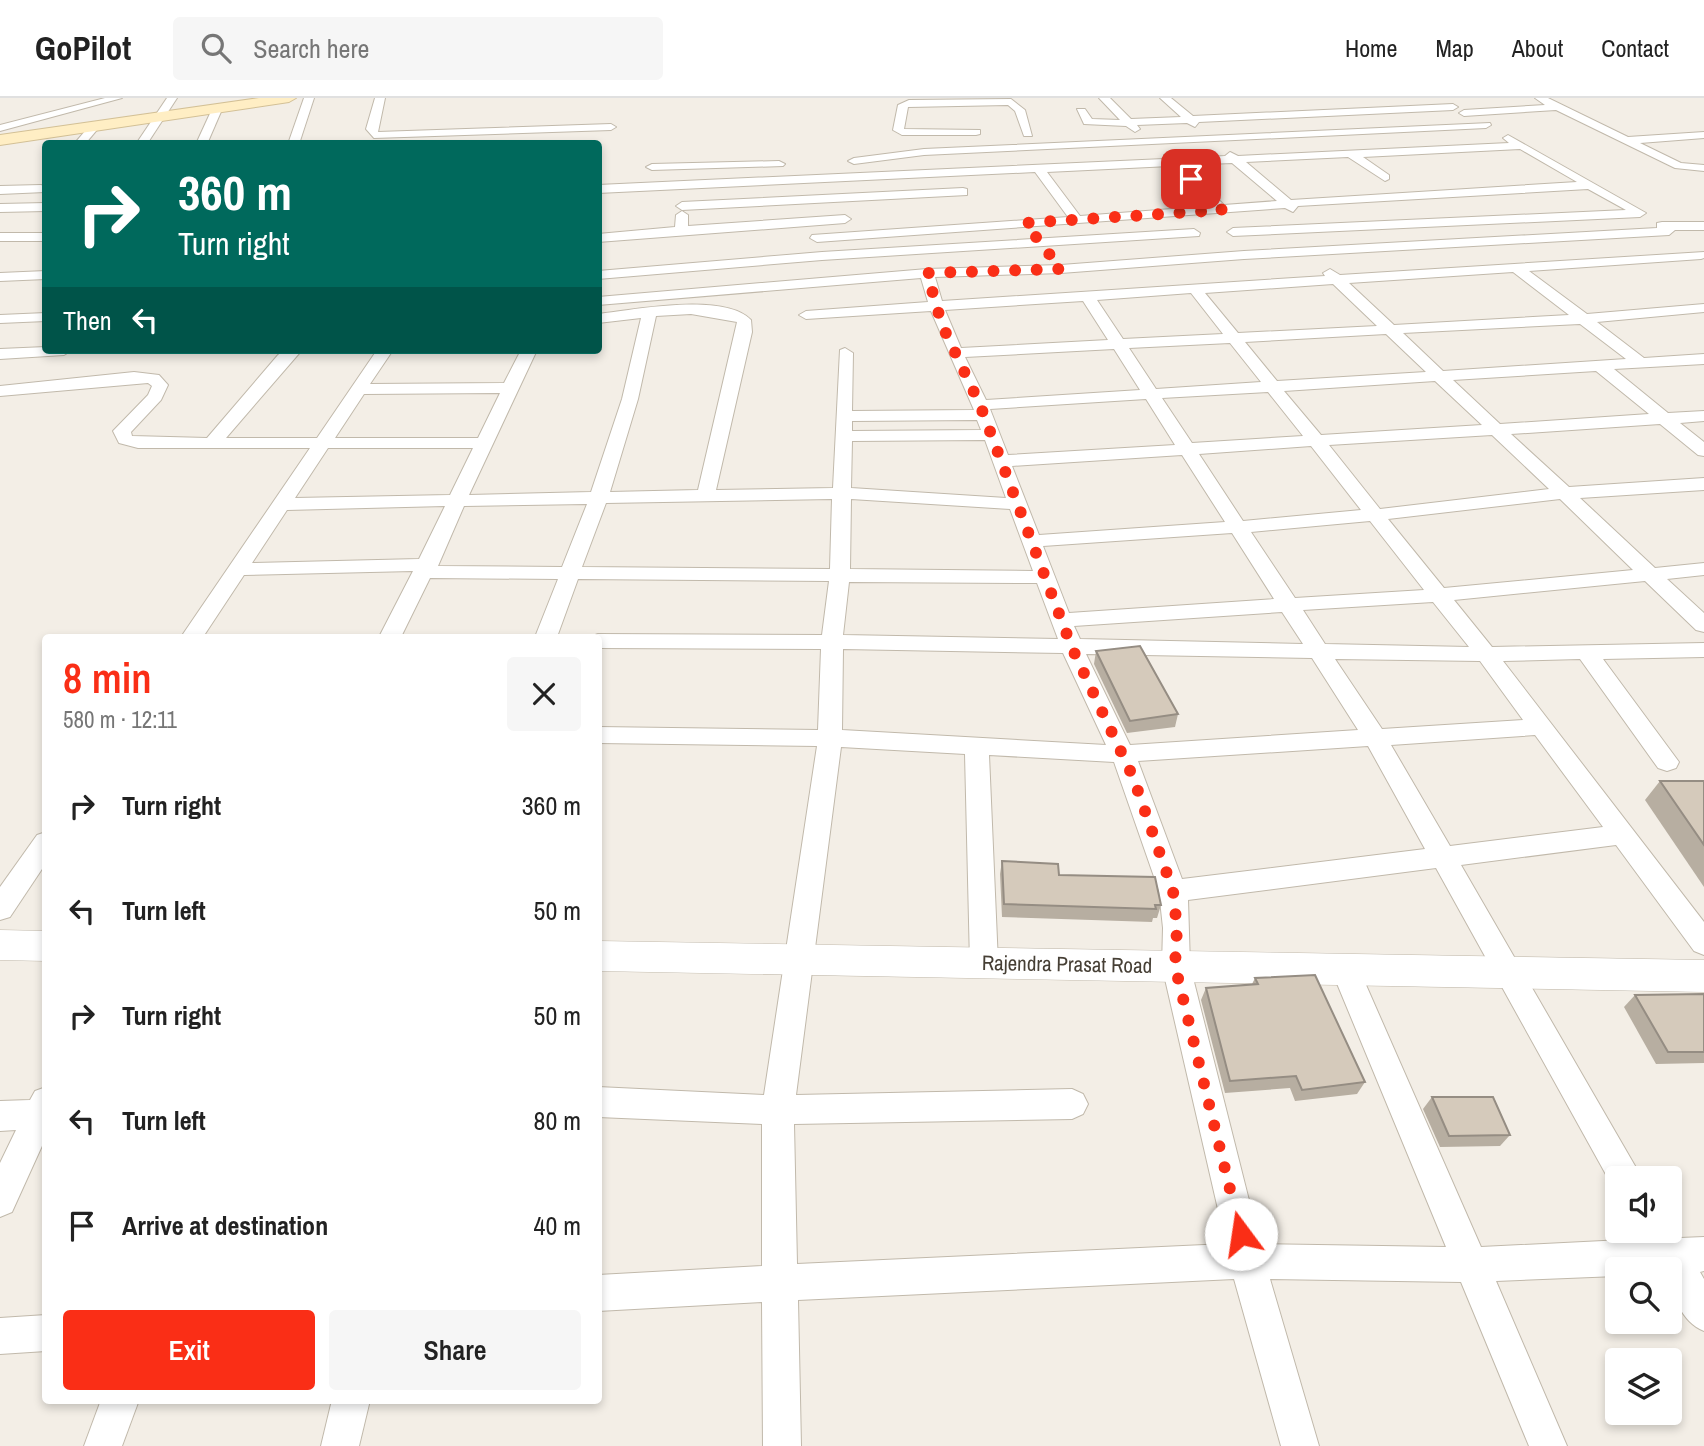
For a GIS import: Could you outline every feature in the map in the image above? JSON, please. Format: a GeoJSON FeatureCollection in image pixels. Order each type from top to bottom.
{"type":"FeatureCollection","features":[{"type":"Feature","properties":{"kind":"main road"},"geometry":{"type":"LineString","coordinates":[[0,140],[164,114],[289,98]]}},
{"type":"Feature","properties":{"kind":"street"},"geometry":{"type":"LineString","coordinates":[[0,128],[45,110],[117,98]]}},
{"type":"Feature","properties":{"kind":"street"},"geometry":{"type":"LineString","coordinates":[[144,140],[164,114],[172,98]]}},
{"type":"Feature","properties":{"kind":"street"},"geometry":{"type":"LineString","coordinates":[[294,140],[309,98]]}},
{"type":"Feature","properties":{"kind":"street"},"geometry":{"type":"LineString","coordinates":[[380,98],[371,129],[374,135],[611,127]]}},
{"type":"Feature","properties":{"kind":"street"},"geometry":{"type":"LineString","coordinates":[[1104,98],[1145,140],[1175,164],[1222,210]]}},
{"type":"Feature","properties":{"kind":"street"},"geometry":{"type":"LineString","coordinates":[[1386,98],[1469,149]]}},
{"type":"Feature","properties":{"kind":"street"},"geometry":{"type":"LineString","coordinates":[[1437,98],[1640,213],[1702,256]]}},
{"type":"Feature","properties":{"kind":"street"},"geometry":{"type":"LineString","coordinates":[[1540,98],[1679,166],[1704,168]]}},
{"type":"Feature","properties":{"kind":"street"},"geometry":{"type":"LineString","coordinates":[[1173,101],[1188,118],[1342,249]]}},
{"type":"Feature","properties":{"kind":"street"},"geometry":{"type":"LineString","coordinates":[[986,132],[956,117],[906,103],[898,130],[909,133],[956,117],[1011,102],[1020,110],[1023,134],[1048,137],[1057,145]]}},
{"type":"Feature","properties":{"kind":"street"},"geometry":{"type":"LineString","coordinates":[[1279,103],[1385,177]]}},
{"type":"Feature","properties":{"kind":"street"},"geometry":{"type":"LineString","coordinates":[[203,140],[218,107]]}},
{"type":"Feature","properties":{"kind":"street"},"geometry":{"type":"LineString","coordinates":[[1081,111],[1093,124],[1452,107]]}},
{"type":"Feature","properties":{"kind":"street"},"geometry":{"type":"LineString","coordinates":[[1464,113],[1556,107]]}},
{"type":"Feature","properties":{"kind":"street"},"geometry":{"type":"LineString","coordinates":[[27,109],[45,110]]}},
{"type":"Feature","properties":{"kind":"street"},"geometry":{"type":"LineString","coordinates":[[83,140],[96,125]]}},
{"type":"Feature","properties":{"kind":"street"},"geometry":{"type":"LineString","coordinates":[[842,162],[924,152],[1486,125]]}},
{"type":"Feature","properties":{"kind":"street"},"geometry":{"type":"LineString","coordinates":[[1624,140],[1704,135]]}},
{"type":"Feature","properties":{"kind":"street"},"geometry":{"type":"LineString","coordinates":[[602,189],[1521,146]]}},
{"type":"Feature","properties":{"kind":"street"},"geometry":{"type":"LineString","coordinates":[[652,167],[788,164]]}},
{"type":"Feature","properties":{"kind":"street"},"geometry":{"type":"LineString","coordinates":[[1039,169],[1076,219]]}},
{"type":"Feature","properties":{"kind":"street"},"geometry":{"type":"LineString","coordinates":[[956,172],[981,228]]}},
{"type":"Feature","properties":{"kind":"street"},"geometry":{"type":"LineString","coordinates":[[803,179],[804,198],[833,297]]}},
{"type":"Feature","properties":{"kind":"street"},"geometry":{"type":"LineString","coordinates":[[0,190],[42,185]]}},
{"type":"Feature","properties":{"kind":"street"},"geometry":{"type":"LineString","coordinates":[[817,238],[1222,210],[1285,202],[1456,190],[1590,185]]}},
{"type":"Feature","properties":{"kind":"street"},"geometry":{"type":"LineString","coordinates":[[21,208],[42,186]]}},
{"type":"Feature","properties":{"kind":"street"},"geometry":{"type":"LineString","coordinates":[[681,230],[682,186]]}},
{"type":"Feature","properties":{"kind":"street"},"geometry":{"type":"LineString","coordinates":[[1303,215],[1476,204],[1456,190]]}},
{"type":"Feature","properties":{"kind":"street"},"geometry":{"type":"LineString","coordinates":[[682,206],[804,198],[969,202]]}},
{"type":"Feature","properties":{"kind":"street"},"geometry":{"type":"LineString","coordinates":[[1529,240],[1480,206],[1618,200]]}},
{"type":"Feature","properties":{"kind":"street"},"geometry":{"type":"LineString","coordinates":[[0,208],[42,207]]}},
{"type":"Feature","properties":{"kind":"street"},"geometry":{"type":"LineString","coordinates":[[1233,232],[1640,213]]}},
{"type":"Feature","properties":{"kind":"street"},"geometry":{"type":"LineString","coordinates":[[602,273],[681,230],[866,218]]}},
{"type":"Feature","properties":{"kind":"street"},"geometry":{"type":"LineString","coordinates":[[1025,223],[1037,242],[1061,269]]}},
{"type":"Feature","properties":{"kind":"street"},"geometry":{"type":"LineString","coordinates":[[806,315],[833,297],[927,273],[1061,269],[1342,249],[1529,240],[1704,226]]}},
{"type":"Feature","properties":{"kind":"street"},"geometry":{"type":"LineString","coordinates":[[602,240],[635,253],[822,256],[1194,233]]}},
{"type":"Feature","properties":{"kind":"street"},"geometry":{"type":"LineString","coordinates":[[0,251],[20,236]]}},
{"type":"Feature","properties":{"kind":"street"},"geometry":{"type":"LineString","coordinates":[[0,237],[42,237]]}},
{"type":"Feature","properties":{"kind":"street"},"geometry":{"type":"LineString","coordinates":[[1435,246],[1465,270]]}},
{"type":"Feature","properties":{"kind":"street"},"geometry":{"type":"LineString","coordinates":[[1303,252],[1338,279],[1391,328],[1704,625]]}},
{"type":"Feature","properties":{"kind":"street"},"geometry":{"type":"LineString","coordinates":[[634,298],[635,253]]}},
{"type":"Feature","properties":{"kind":"street"},"geometry":{"type":"LineString","coordinates":[[602,300],[833,297],[936,305],[1702,256]]}},
{"type":"Feature","properties":{"kind":"street"},"geometry":{"type":"LineString","coordinates":[[1514,266],[1641,363]]}},
{"type":"Feature","properties":{"kind":"street"},"geometry":{"type":"LineString","coordinates":[[927,273],[936,305],[982,410],[1072,648],[1119,754],[1133,777],[1173,891],[1177,928],[1175,966],[1247,1261],[1300,1446]]}},
{"type":"Feature","properties":{"kind":"street"},"geometry":{"type":"LineString","coordinates":[[3,279],[42,275]]}},
{"type":"Feature","properties":{"kind":"street"},"geometry":{"type":"LineString","coordinates":[[1193,288],[1486,654],[1704,943]]}},
{"type":"Feature","properties":{"kind":"street"},"geometry":{"type":"LineString","coordinates":[[1087,296],[1374,736],[1446,858],[1507,972],[1619,1166]]}},
{"type":"Feature","properties":{"kind":"street"},"geometry":{"type":"LineString","coordinates":[[956,353],[1116,342],[1586,319],[1704,308]]}},
{"type":"Feature","properties":{"kind":"street"},"geometry":{"type":"LineString","coordinates":[[602,319],[708,310],[728,312],[744,320],[744,332],[706,494]]}},
{"type":"Feature","properties":{"kind":"street"},"geometry":{"type":"LineString","coordinates":[[547,634],[598,497],[630,399],[649,314]]}},
{"type":"Feature","properties":{"kind":"street"},"geometry":{"type":"LineString","coordinates":[[0,319],[42,317]]}},
{"type":"Feature","properties":{"kind":"street"},"geometry":{"type":"LineString","coordinates":[[0,354],[42,351]]}},
{"type":"Feature","properties":{"kind":"street"},"geometry":{"type":"LineString","coordinates":[[782,1446],[778,1110],[830,738],[832,640],[840,573],[845,353]]}},
{"type":"Feature","properties":{"kind":"street"},"geometry":{"type":"LineString","coordinates":[[211,444],[289,354]]}},
{"type":"Feature","properties":{"kind":"street"},"geometry":{"type":"LineString","coordinates":[[194,634],[382,354]]}},
{"type":"Feature","properties":{"kind":"street"},"geometry":{"type":"LineString","coordinates":[[392,634],[427,568],[482,443],[527,354]]}},
{"type":"Feature","properties":{"kind":"street"},"geometry":{"type":"LineString","coordinates":[[843,426],[1152,392],[1441,378],[1704,359]]}},
{"type":"Feature","properties":{"kind":"street"},"geometry":{"type":"LineString","coordinates":[[1600,366],[1704,451]]}},
{"type":"Feature","properties":{"kind":"street"},"geometry":{"type":"LineString","coordinates":[[0,391],[134,377],[153,378],[160,385],[155,397],[122,431],[125,439],[138,443],[482,443]]}},
{"type":"Feature","properties":{"kind":"street"},"geometry":{"type":"LineString","coordinates":[[359,389],[510,388]]}},
{"type":"Feature","properties":{"kind":"street"},"geometry":{"type":"LineString","coordinates":[[843,426],[996,448],[1189,450],[1704,416]]}},
{"type":"Feature","properties":{"kind":"street"},"geometry":{"type":"LineString","coordinates":[[1031,541],[1374,516],[1566,493],[1704,484]]}},
{"type":"Feature","properties":{"kind":"street"},"geometry":{"type":"LineString","coordinates":[[281,504],[456,502],[706,494],[843,494],[1018,504]]}},
{"type":"Feature","properties":{"kind":"street"},"geometry":{"type":"LineString","coordinates":[[239,569],[427,568],[1045,577]]}},
{"type":"Feature","properties":{"kind":"street"},"geometry":{"type":"LineString","coordinates":[[1062,620],[1437,595],[1649,572],[1704,569]]}},
{"type":"Feature","properties":{"kind":"street"},"geometry":{"type":"LineString","coordinates":[[602,641],[832,640],[1072,648],[1486,654],[1704,650]]}},
{"type":"Feature","properties":{"kind":"street"},"geometry":{"type":"LineString","coordinates":[[1586,652],[1667,762]]}},
{"type":"Feature","properties":{"kind":"street"},"geometry":{"type":"LineString","coordinates":[[602,735],[830,738],[977,744],[1119,754],[1539,727]]}},
{"type":"Feature","properties":{"kind":"street"},"geometry":{"type":"LineString","coordinates":[[977,744],[984,963]]}},
{"type":"Feature","properties":{"kind":"street"},"geometry":{"type":"LineString","coordinates":[[1173,891],[1620,835]]}},
{"type":"Feature","properties":{"kind":"street"},"geometry":{"type":"LineString","coordinates":[[0,909],[42,848]]}},
{"type":"Feature","properties":{"kind":"street"},"geometry":{"type":"LineString","coordinates":[[0,945],[42,946]]}},
{"type":"Feature","properties":{"kind":"street","name":"Rajendra Prasat Road"},"geometry":{"type":"LineString","coordinates":[[602,956],[1704,976]]}},
{"type":"Feature","properties":{"kind":"street"},"geometry":{"type":"LineString","coordinates":[[1345,969],[1548,1446]]}},
{"type":"Feature","properties":{"kind":"street"},"geometry":{"type":"LineString","coordinates":[[602,1102],[778,1110],[1072,1104]]}},
{"type":"Feature","properties":{"kind":"street"},"geometry":{"type":"LineString","coordinates":[[0,1116],[42,1110]]}},
{"type":"Feature","properties":{"kind":"street"},"geometry":{"type":"LineString","coordinates":[[0,1200],[42,1112]]}},
{"type":"Feature","properties":{"kind":"street"},"geometry":{"type":"LineString","coordinates":[[602,1293],[1247,1261],[1471,1265],[1677,1247],[1704,1313]]}},
{"type":"Feature","properties":{"kind":"street"},"geometry":{"type":"LineString","coordinates":[[0,1336],[42,1333]]}},
{"type":"Feature","properties":{"kind":"street"},"geometry":{"type":"LineString","coordinates":[[103,1446],[119,1404]]}},
{"type":"Feature","properties":{"kind":"street"},"geometry":{"type":"LineString","coordinates":[[340,1446],[350,1404]]}},
{"type":"Feature","properties":{"kind":"building"},"geometry":{"type":"Polygon","coordinates":[[[1140,646],[1178,714],[1130,721],[1096,651],[1140,646]]]}},
{"type":"Feature","properties":{"kind":"building"},"geometry":{"type":"Polygon","coordinates":[[[1660,781],[1704,781],[1704,845],[1660,781]]]}},
{"type":"Feature","properties":{"kind":"building"},"geometry":{"type":"Polygon","coordinates":[[[1002,861],[1058,864],[1059,875],[1155,877],[1161,905],[1155,905],[1156,909],[1004,904],[1002,861]]]}},
{"type":"Feature","properties":{"kind":"building"},"geometry":{"type":"Polygon","coordinates":[[[1315,975],[1365,1082],[1302,1090],[1296,1076],[1230,1081],[1206,988],[1258,984],[1255,978],[1315,975]]]}},
{"type":"Feature","properties":{"kind":"building"},"geometry":{"type":"Polygon","coordinates":[[[1704,994],[1704,1052],[1668,1052],[1635,995],[1704,994]]]}},
{"type":"Feature","properties":{"kind":"building"},"geometry":{"type":"Polygon","coordinates":[[[1432,1097],[1493,1097],[1510,1135],[1449,1136],[1432,1097]]]}},
{"type":"Feature","properties":{"kind":"route"},"geometry":{"type":"LineString","coordinates":[[1191,179],[1222,210],[1025,223],[1037,242],[1061,269],[927,273],[942,325],[969,387],[980,405],[1072,648],[1119,754],[1133,777],[1173,891],[1177,928],[1175,966],[1241,1234]]}}]}
